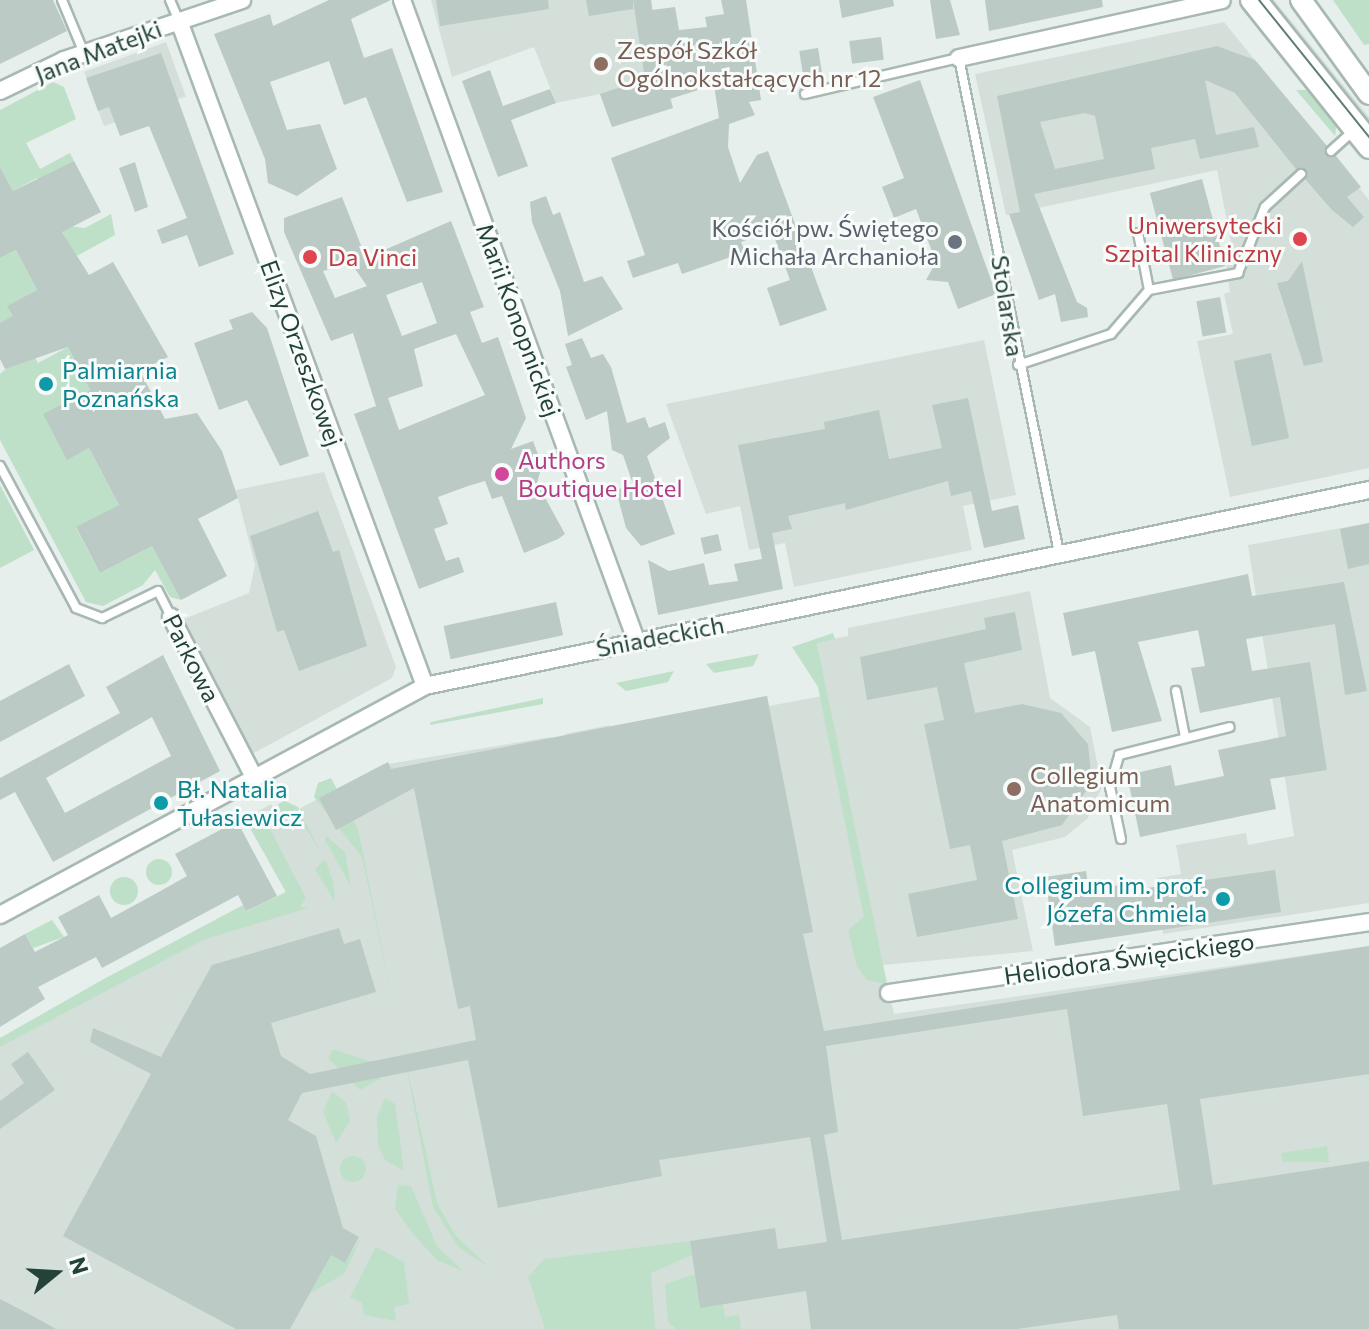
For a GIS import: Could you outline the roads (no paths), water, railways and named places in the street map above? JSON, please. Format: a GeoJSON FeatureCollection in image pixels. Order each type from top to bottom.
{"type":"FeatureCollection","features":[{"type":"Feature","properties":{"kind":"street","name":"Jana Matejki"},"geometry":{"type":"LineString","coordinates":[[0,91],[84,53],[242,0]]}},
{"type":"Feature","properties":{"kind":"street","name":"Marii Konopnickiej"},"geometry":{"type":"LineString","coordinates":[[402,0],[636,640]]}},
{"type":"Feature","properties":{"kind":"street"},"geometry":{"type":"LineString","coordinates":[[959,58],[1222,0]]}},
{"type":"Feature","properties":{"kind":"street"},"geometry":{"type":"LineString","coordinates":[[1251,0],[1362,130],[1369,148]]}},
{"type":"Feature","properties":{"kind":"street"},"geometry":{"type":"LineString","coordinates":[[1301,0],[1369,94]]}},
{"type":"Feature","properties":{"kind":"street","name":"Elizy Orzeszkowej"},"geometry":{"type":"LineString","coordinates":[[179,21],[425,686]]}},
{"type":"Feature","properties":{"kind":"street","name":"Śniadeckich"},"geometry":{"type":"LineString","coordinates":[[0,915],[425,686],[1369,490]]}},
{"type":"Feature","properties":{"kind":"street","name":"Parkowa"},"geometry":{"type":"LineString","coordinates":[[171,617],[255,779]]}},
{"type":"Feature","properties":{"kind":"street","name":"Heliodora Święcickiego"},"geometry":{"type":"LineString","coordinates":[[889,993],[1369,922]]}},
{"type":"Feature","properties":{"kind":"lane"},"geometry":{"type":"LineString","coordinates":[[62,0],[84,53]]}},
{"type":"Feature","properties":{"kind":"lane"},"geometry":{"type":"LineString","coordinates":[[170,0],[179,21]]}},
{"type":"Feature","properties":{"kind":"lane"},"geometry":{"type":"LineString","coordinates":[[1264,0],[1362,130],[1331,151]]}},
{"type":"Feature","properties":{"kind":"lane"},"geometry":{"type":"LineString","coordinates":[[805,94],[959,58]]}},
{"type":"Feature","properties":{"kind":"lane","name":"Stolarska"},"geometry":{"type":"LineString","coordinates":[[959,58],[1018,365],[1059,553]]}},
{"type":"Feature","properties":{"kind":"lane"},"geometry":{"type":"LineString","coordinates":[[1018,365],[1111,334],[1149,290],[1238,273],[1265,207],[1301,174]]}},
{"type":"Feature","properties":{"kind":"lane"},"geometry":{"type":"LineString","coordinates":[[1138,233],[1149,290]]}},
{"type":"Feature","properties":{"kind":"lane","name":"Parkowa"},"geometry":{"type":"LineString","coordinates":[[0,466],[76,608],[102,618],[158,591],[171,617]]}},
{"type":"Feature","properties":{"kind":"lane"},"geometry":{"type":"LineString","coordinates":[[1176,691],[1185,737]]}},
{"type":"Feature","properties":{"kind":"lane"},"geometry":{"type":"LineString","coordinates":[[1121,839],[1110,791],[1116,761],[1128,749],[1230,727]]}},
{"type":"Feature","properties":{"kind":"tram line"},"geometry":{"type":"LineString","coordinates":[[1259,0],[1369,137]]}},
{"type":"Feature","properties":{"kind":"place","name":"Zespół Szkół Ogólnokstałcących nr 12"},"geometry":{"type":"Point","coordinates":[601,64]}},
{"type":"Feature","properties":{"kind":"place","name":"Uniwersytecki Szpital Kliniczny"},"geometry":{"type":"Point","coordinates":[1300,239]}},
{"type":"Feature","properties":{"kind":"place","name":"Kościół pw. Świętego Michała Archanioła"},"geometry":{"type":"Point","coordinates":[955,242]}},
{"type":"Feature","properties":{"kind":"place","name":"Da Vinci"},"geometry":{"type":"Point","coordinates":[310,257]}},
{"type":"Feature","properties":{"kind":"place","name":"Palmiarnia Poznańska"},"geometry":{"type":"Point","coordinates":[46,384]}},
{"type":"Feature","properties":{"kind":"place","name":"Authors Boutique Hotel"},"geometry":{"type":"Point","coordinates":[502,474]}},
{"type":"Feature","properties":{"kind":"place","name":"Collegium Anatomicum"},"geometry":{"type":"Point","coordinates":[1014,789]}},
{"type":"Feature","properties":{"kind":"place","name":"Bł. Natalia Tułasiewicz"},"geometry":{"type":"Point","coordinates":[161,803]}},
{"type":"Feature","properties":{"kind":"place","name":"Collegium im. prof. Józefa Chmiela"},"geometry":{"type":"Point","coordinates":[1223,899]}}]}
